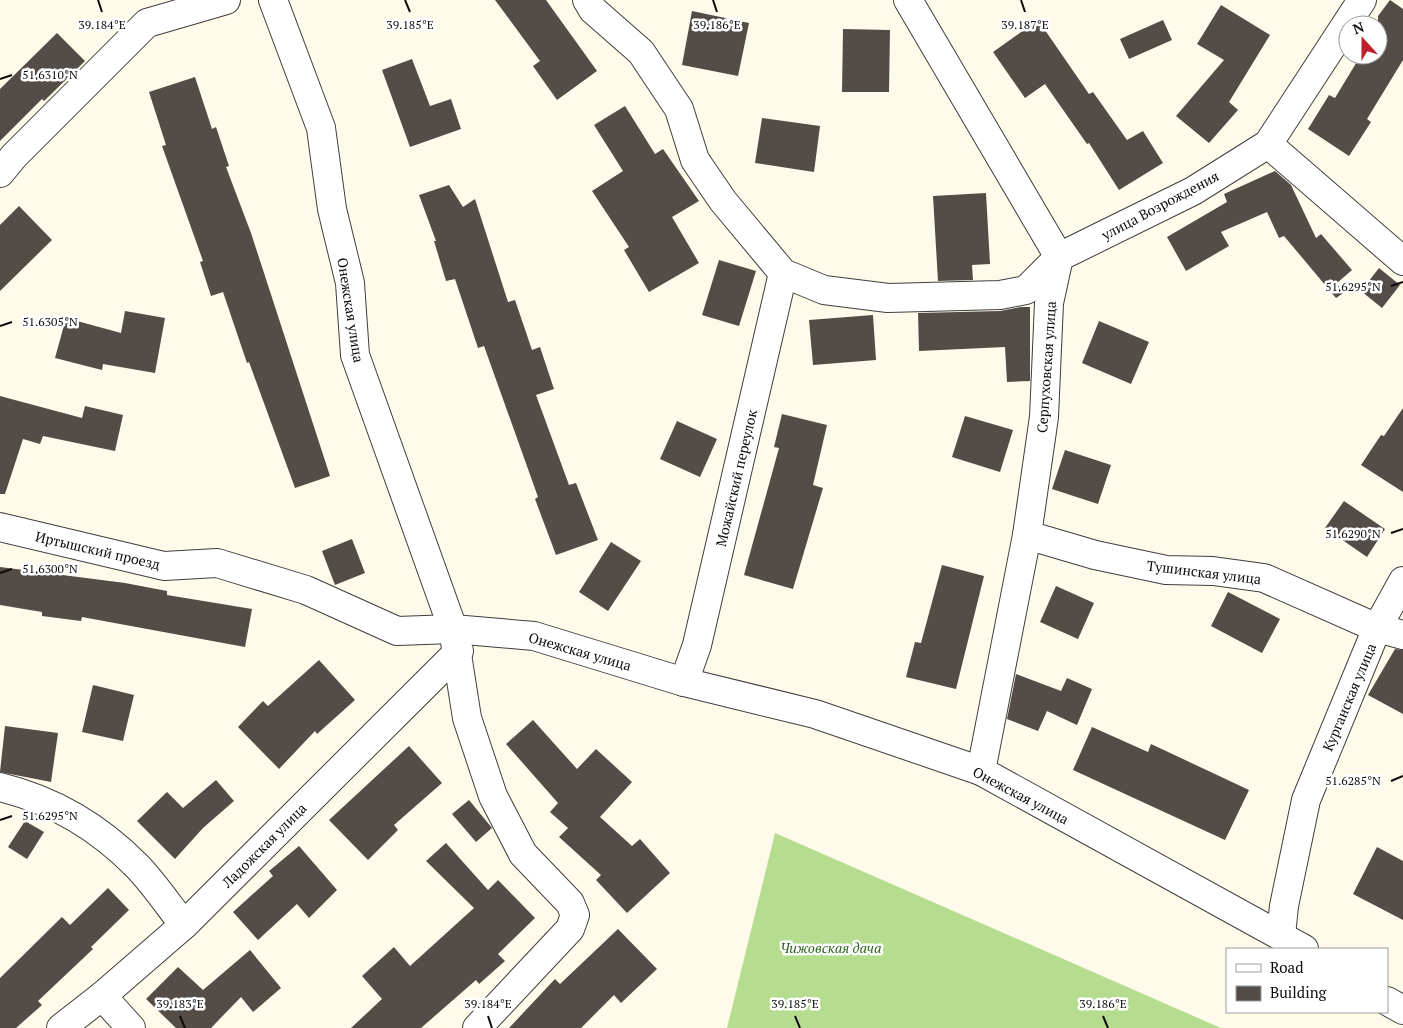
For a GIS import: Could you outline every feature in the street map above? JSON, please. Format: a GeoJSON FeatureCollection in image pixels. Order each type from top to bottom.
{"type":"FeatureCollection","features":[{"type":"Feature","properties":{"kind":"street"},"geometry":{"type":"LineString","coordinates":[[0,173],[14,156],[147,23],[226,0]]}},
{"type":"Feature","properties":{"kind":"street","name":"Онежская улица"},"geometry":{"type":"LineString","coordinates":[[273,0],[321,128],[332,209],[350,283],[355,355],[456,640],[534,636],[684,682],[815,714],[981,771],[1302,948]]}},
{"type":"Feature","properties":{"kind":"street"},"geometry":{"type":"LineString","coordinates":[[587,0],[592,10],[641,52],[678,109],[695,160],[723,201],[783,273],[824,290],[888,298],[1000,295],[1026,290],[1059,257],[908,0]]}},
{"type":"Feature","properties":{"kind":"street","name":"улица Возрождения"},"geometry":{"type":"LineString","coordinates":[[1059,257],[1193,191],[1268,144],[1359,1]]}},
{"type":"Feature","properties":{"kind":"street"},"geometry":{"type":"LineString","coordinates":[[1268,144],[1403,261]]}},
{"type":"Feature","properties":{"kind":"street","name":"Серпуховская улица"},"geometry":{"type":"LineString","coordinates":[[981,771],[1027,535],[1044,417],[1049,303],[1059,257]]}},
{"type":"Feature","properties":{"kind":"street","name":"Можайский переулок"},"geometry":{"type":"LineString","coordinates":[[684,682],[697,645],[783,273]]}},
{"type":"Feature","properties":{"kind":"street","name":"Иртышский проезд"},"geometry":{"type":"LineString","coordinates":[[0,527],[164,566],[217,563],[306,590],[396,631],[456,640]]}},
{"type":"Feature","properties":{"kind":"street","name":"Тушинская улица"},"geometry":{"type":"LineString","coordinates":[[1027,535],[1095,555],[1166,570],[1213,571],[1264,578],[1390,631]]}},
{"type":"Feature","properties":{"kind":"street","name":"Курганская улица"},"geometry":{"type":"LineString","coordinates":[[1281,935],[1284,906],[1306,800],[1390,631],[1403,581]]}},
{"type":"Feature","properties":{"kind":"street"},"geometry":{"type":"LineString","coordinates":[[456,640],[467,718],[493,796],[523,854],[570,902],[575,915],[570,929],[477,1028]]}},
{"type":"Feature","properties":{"kind":"street","name":"Ладожская улица"},"geometry":{"type":"LineString","coordinates":[[61,1028],[102,996],[184,925],[456,640]]}},
{"type":"Feature","properties":{"kind":"street"},"geometry":{"type":"LineString","coordinates":[[0,787],[24,793],[84,820],[138,867],[184,925]]}},
{"type":"Feature","properties":{"kind":"street"},"geometry":{"type":"LineString","coordinates":[[102,996],[131,1028]]}},
{"type":"Feature","properties":{"kind":"street"},"geometry":{"type":"LineString","coordinates":[[1388,1002],[1403,1010]]}},
{"type":"Feature","properties":{"kind":"green space","name":"Чижовская дача"},"geometry":{"type":"Polygon","coordinates":[[[775,833],[1221,1028],[727,1028],[775,833]]]}},
{"type":"Feature","properties":{"kind":"building"},"geometry":{"type":"Polygon","coordinates":[[[495,0],[546,0],[597,71],[557,100],[533,66],[540,61],[495,0]]]}},
{"type":"Feature","properties":{"kind":"building"},"geometry":{"type":"Polygon","coordinates":[[[1390,0],[1403,9],[1403,60],[1367,119],[1371,122],[1349,156],[1308,129],[1329,95],[1335,98],[1355,65],[1388,65],[1388,15],[1379,15],[1390,0]]]}},
{"type":"Feature","properties":{"kind":"building"},"geometry":{"type":"Polygon","coordinates":[[[1221,5],[1270,35],[1229,102],[1238,110],[1209,143],[1176,116],[1224,60],[1197,44],[1221,5]]]}},
{"type":"Feature","properties":{"kind":"building"},"geometry":{"type":"Polygon","coordinates":[[[692,11],[749,23],[738,76],[682,65],[692,11]]]}},
{"type":"Feature","properties":{"kind":"building"},"geometry":{"type":"Polygon","coordinates":[[[1038,20],[1089,94],[1093,92],[1127,140],[1143,131],[1163,163],[1119,190],[1089,143],[1087,144],[1045,84],[1025,98],[993,52],[1038,20]]]}},
{"type":"Feature","properties":{"kind":"building"},"geometry":{"type":"Polygon","coordinates":[[[1163,20],[1172,40],[1129,59],[1120,39],[1163,20]]]}},
{"type":"Feature","properties":{"kind":"building"},"geometry":{"type":"Polygon","coordinates":[[[843,29],[890,30],[889,92],[842,92],[843,29]]]}},
{"type":"Feature","properties":{"kind":"building"},"geometry":{"type":"Polygon","coordinates":[[[57,33],[85,61],[44,101],[42,99],[0,141],[0,89],[57,33]]]}},
{"type":"Feature","properties":{"kind":"building"},"geometry":{"type":"Polygon","coordinates":[[[412,59],[430,106],[451,99],[461,129],[410,147],[382,70],[412,59]]]}},
{"type":"Feature","properties":{"kind":"building"},"geometry":{"type":"Polygon","coordinates":[[[195,77],[212,129],[216,127],[229,166],[226,167],[251,233],[330,476],[295,488],[249,362],[247,363],[223,292],[211,296],[200,262],[203,261],[162,146],[166,145],[149,92],[195,77]]]}},
{"type":"Feature","properties":{"kind":"building"},"geometry":{"type":"Polygon","coordinates":[[[625,106],[655,154],[663,149],[699,201],[672,217],[699,263],[649,292],[624,250],[629,247],[592,191],[623,171],[594,125],[625,106]]]}},
{"type":"Feature","properties":{"kind":"building"},"geometry":{"type":"Polygon","coordinates":[[[762,118],[820,126],[814,172],[755,163],[762,118]]]}},
{"type":"Feature","properties":{"kind":"building"},"geometry":{"type":"Polygon","coordinates":[[[1275,171],[1291,185],[1316,238],[1321,234],[1352,270],[1337,283],[1342,294],[1336,298],[1284,236],[1279,238],[1267,212],[1221,232],[1229,246],[1186,271],[1167,237],[1227,202],[1224,194],[1275,171]]]}},
{"type":"Feature","properties":{"kind":"building"},"geometry":{"type":"Polygon","coordinates":[[[449,185],[463,207],[475,199],[508,302],[515,300],[532,350],[540,347],[554,389],[536,395],[569,485],[576,483],[598,540],[556,555],[535,499],[538,497],[484,346],[478,348],[455,279],[446,281],[434,241],[436,241],[419,195],[449,185]]]}},
{"type":"Feature","properties":{"kind":"building"},"geometry":{"type":"Polygon","coordinates":[[[986,193],[990,264],[972,265],[973,280],[938,281],[933,196],[986,193]]]}},
{"type":"Feature","properties":{"kind":"building"},"geometry":{"type":"Polygon","coordinates":[[[19,206],[52,240],[0,291],[0,225],[19,206]]]}},
{"type":"Feature","properties":{"kind":"building"},"geometry":{"type":"Polygon","coordinates":[[[719,260],[756,271],[739,326],[702,315],[719,260]]]}},
{"type":"Feature","properties":{"kind":"building"},"geometry":{"type":"Polygon","coordinates":[[[1379,268],[1400,285],[1382,308],[1361,291],[1379,268]]]}},
{"type":"Feature","properties":{"kind":"building"},"geometry":{"type":"Polygon","coordinates":[[[1030,307],[1030,381],[1007,382],[1005,347],[919,351],[918,313],[1000,311],[1030,307]]]}},
{"type":"Feature","properties":{"kind":"building"},"geometry":{"type":"Polygon","coordinates":[[[125,311],[165,318],[155,373],[103,364],[102,370],[55,358],[66,318],[121,333],[125,311]]]}},
{"type":"Feature","properties":{"kind":"building"},"geometry":{"type":"Polygon","coordinates":[[[873,315],[876,360],[813,365],[809,320],[873,315]]]}},
{"type":"Feature","properties":{"kind":"building"},"geometry":{"type":"Polygon","coordinates":[[[1099,321],[1149,342],[1131,384],[1082,363],[1099,321]]]}},
{"type":"Feature","properties":{"kind":"building"},"geometry":{"type":"Polygon","coordinates":[[[0,396],[82,418],[85,406],[123,415],[115,451],[43,436],[40,444],[23,439],[5,494],[0,494],[0,396]]]}},
{"type":"Feature","properties":{"kind":"building"},"geometry":{"type":"Polygon","coordinates":[[[1403,408],[1403,492],[1361,465],[1381,435],[1384,436],[1403,408]]]}},
{"type":"Feature","properties":{"kind":"building"},"geometry":{"type":"Polygon","coordinates":[[[782,414],[827,425],[813,485],[823,488],[793,589],[744,575],[779,448],[774,447],[782,414]]]}},
{"type":"Feature","properties":{"kind":"building"},"geometry":{"type":"Polygon","coordinates":[[[965,416],[1013,430],[1000,472],[952,457],[965,416]]]}},
{"type":"Feature","properties":{"kind":"building"},"geometry":{"type":"Polygon","coordinates":[[[677,421],[717,439],[700,477],[660,459],[677,421]]]}},
{"type":"Feature","properties":{"kind":"building"},"geometry":{"type":"Polygon","coordinates":[[[1065,450],[1111,465],[1098,504],[1052,489],[1065,450]]]}},
{"type":"Feature","properties":{"kind":"building"},"geometry":{"type":"Polygon","coordinates":[[[1344,501],[1385,529],[1367,557],[1325,528],[1344,501]]]}},
{"type":"Feature","properties":{"kind":"building"},"geometry":{"type":"Polygon","coordinates":[[[352,539],[365,573],[335,585],[322,551],[352,539]]]}},
{"type":"Feature","properties":{"kind":"building"},"geometry":{"type":"Polygon","coordinates":[[[611,542],[641,561],[608,611],[579,592],[611,542]]]}},
{"type":"Feature","properties":{"kind":"building"},"geometry":{"type":"Polygon","coordinates":[[[942,565],[984,576],[956,689],[906,677],[915,642],[921,643],[942,565]]]}},
{"type":"Feature","properties":{"kind":"building"},"geometry":{"type":"Polygon","coordinates":[[[0,567],[125,583],[167,591],[167,595],[252,609],[245,647],[82,617],[81,621],[42,616],[42,612],[0,605],[0,567]]]}},
{"type":"Feature","properties":{"kind":"building"},"geometry":{"type":"Polygon","coordinates":[[[1056,586],[1094,603],[1078,639],[1040,622],[1056,586]]]}},
{"type":"Feature","properties":{"kind":"building"},"geometry":{"type":"Polygon","coordinates":[[[1228,592],[1280,619],[1262,653],[1211,626],[1228,592]]]}},
{"type":"Feature","properties":{"kind":"building"},"geometry":{"type":"Polygon","coordinates":[[[1395,649],[1403,650],[1403,714],[1368,695],[1395,649]]]}},
{"type":"Feature","properties":{"kind":"building"},"geometry":{"type":"Polygon","coordinates":[[[319,660],[355,700],[317,734],[315,731],[279,769],[238,727],[263,701],[268,706],[319,660]]]}},
{"type":"Feature","properties":{"kind":"building"},"geometry":{"type":"Polygon","coordinates":[[[1016,674],[1061,691],[1067,678],[1092,689],[1077,725],[1047,711],[1038,731],[1007,719],[1016,674]]]}},
{"type":"Feature","properties":{"kind":"building"},"geometry":{"type":"Polygon","coordinates":[[[93,685],[134,695],[123,741],[82,732],[93,685]]]}},
{"type":"Feature","properties":{"kind":"building"},"geometry":{"type":"Polygon","coordinates":[[[533,720],[577,769],[596,749],[632,782],[600,817],[632,846],[640,839],[670,873],[627,913],[596,880],[601,875],[559,837],[568,828],[550,812],[558,803],[506,744],[533,720]]]}},
{"type":"Feature","properties":{"kind":"building"},"geometry":{"type":"Polygon","coordinates":[[[5,726],[58,733],[51,782],[0,772],[5,726]]]}},
{"type":"Feature","properties":{"kind":"building"},"geometry":{"type":"Polygon","coordinates":[[[1092,727],[1148,752],[1151,744],[1249,790],[1225,840],[1073,770],[1092,727]]]}},
{"type":"Feature","properties":{"kind":"building"},"geometry":{"type":"Polygon","coordinates":[[[409,746],[442,783],[394,825],[398,830],[368,860],[329,820],[409,746]]]}},
{"type":"Feature","properties":{"kind":"building"},"geometry":{"type":"Polygon","coordinates":[[[216,780],[234,801],[203,828],[175,859],[137,821],[167,792],[183,808],[216,780]]]}},
{"type":"Feature","properties":{"kind":"building"},"geometry":{"type":"Polygon","coordinates":[[[469,800],[492,828],[476,842],[452,814],[469,800]]]}},
{"type":"Feature","properties":{"kind":"building"},"geometry":{"type":"Polygon","coordinates":[[[25,821],[44,832],[27,859],[8,847],[25,821]]]}},
{"type":"Feature","properties":{"kind":"building"},"geometry":{"type":"Polygon","coordinates":[[[446,843],[488,890],[498,880],[535,918],[498,954],[505,961],[479,984],[476,980],[421,1028],[351,1028],[382,999],[362,976],[394,947],[410,966],[474,908],[426,861],[446,843]]]}},
{"type":"Feature","properties":{"kind":"building"},"geometry":{"type":"Polygon","coordinates":[[[299,846],[337,890],[309,918],[297,904],[258,940],[233,912],[273,876],[269,871],[299,846]]]}},
{"type":"Feature","properties":{"kind":"building"},"geometry":{"type":"Polygon","coordinates":[[[1377,847],[1403,861],[1403,920],[1353,894],[1377,847]]]}},
{"type":"Feature","properties":{"kind":"building"},"geometry":{"type":"Polygon","coordinates":[[[108,888],[129,910],[91,947],[93,949],[38,1001],[42,1005],[16,1028],[0,1028],[0,978],[62,917],[70,925],[108,888]]]}},
{"type":"Feature","properties":{"kind":"building"},"geometry":{"type":"Polygon","coordinates":[[[618,929],[657,969],[621,1003],[614,995],[581,1028],[509,1028],[555,979],[560,984],[618,929]]]}},
{"type":"Feature","properties":{"kind":"building"},"geometry":{"type":"Polygon","coordinates":[[[250,950],[281,988],[253,1012],[241,997],[211,1028],[176,1028],[146,999],[178,967],[203,990],[250,950]]]}}]}
